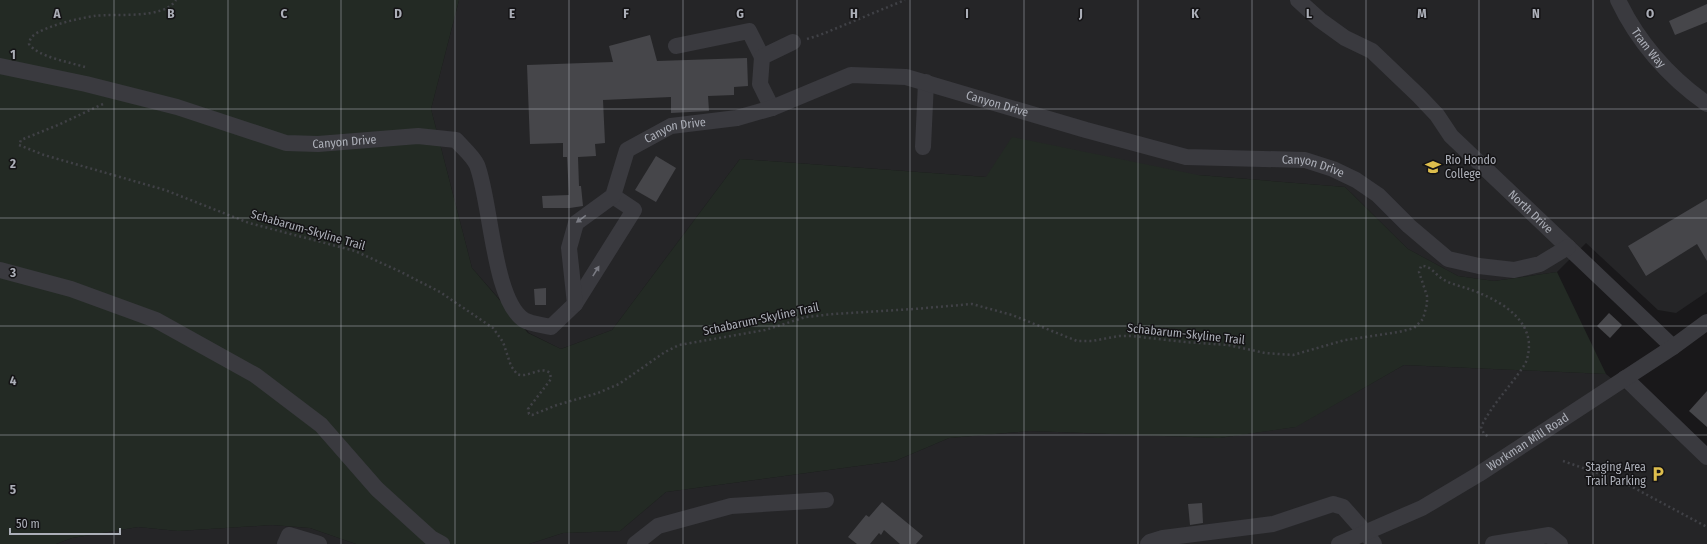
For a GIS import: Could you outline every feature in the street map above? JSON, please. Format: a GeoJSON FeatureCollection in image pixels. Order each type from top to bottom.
{"type":"FeatureCollection","features":[{"type":"Feature","properties":{"kind":"street","name":"North Drive"},"geometry":{"type":"LineString","coordinates":[[1298,0],[1320,20],[1345,38],[1372,51],[1437,115],[1451,136],[1673,347]]}},
{"type":"Feature","properties":{"kind":"street","name":"Tram Way"},"geometry":{"type":"LineString","coordinates":[[1618,0],[1634,29],[1663,66],[1688,90],[1707,104]]}},
{"type":"Feature","properties":{"kind":"street"},"geometry":{"type":"LineString","coordinates":[[676,46],[749,32],[762,57],[760,84],[772,108]]}},
{"type":"Feature","properties":{"kind":"street"},"geometry":{"type":"LineString","coordinates":[[762,57],[793,42]]}},
{"type":"Feature","properties":{"kind":"street","name":"Canyon Drive"},"geometry":{"type":"LineString","coordinates":[[0,66],[86,84],[177,107],[286,143],[318,144],[418,136],[456,140],[477,164],[488,214],[498,272],[513,308],[525,321],[551,327],[575,304]]}},
{"type":"Feature","properties":{"kind":"street","name":"Canyon Drive"},"geometry":{"type":"LineString","coordinates":[[613,196],[627,150],[671,126],[737,118],[772,108],[851,75],[906,77],[1086,130],[1186,157],[1306,160],[1333,169],[1356,180],[1378,195],[1409,226],[1448,259],[1479,266],[1514,270],[1540,264],[1568,247]]}},
{"type":"Feature","properties":{"kind":"street"},"geometry":{"type":"LineString","coordinates":[[923,147],[926,82]]}},
{"type":"Feature","properties":{"kind":"street"},"geometry":{"type":"LineString","coordinates":[[613,196],[634,210],[575,304],[569,248],[576,223],[613,196]]}},
{"type":"Feature","properties":{"kind":"street"},"geometry":{"type":"LineString","coordinates":[[0,270],[71,288],[156,320],[255,375],[321,425],[376,489],[431,538],[442,544]]}},
{"type":"Feature","properties":{"kind":"street","name":"Workman Mill Road"},"geometry":{"type":"LineString","coordinates":[[1339,544],[1370,539],[1473,478],[1517,451],[1705,327]]}},
{"type":"Feature","properties":{"kind":"street"},"geometry":{"type":"LineString","coordinates":[[1626,378],[1707,457]]}},
{"type":"Feature","properties":{"kind":"street"},"geometry":{"type":"LineString","coordinates":[[635,544],[658,526],[731,506],[826,500]]}},
{"type":"Feature","properties":{"kind":"street"},"geometry":{"type":"LineString","coordinates":[[1149,543],[1163,538],[1273,524],[1334,504],[1343,507],[1370,539]]}},
{"type":"Feature","properties":{"kind":"street"},"geometry":{"type":"LineString","coordinates":[[285,544],[289,534],[318,544]]}},
{"type":"Feature","properties":{"kind":"street"},"geometry":{"type":"LineString","coordinates":[[1493,544],[1549,535],[1560,544]]}},
{"type":"Feature","properties":{"kind":"path"},"geometry":{"type":"LineString","coordinates":[[88,68],[42,54],[32,48],[29,44],[29,40],[38,32],[69,21],[94,16],[153,12],[170,6],[176,0]]}},
{"type":"Feature","properties":{"kind":"path"},"geometry":{"type":"LineString","coordinates":[[793,42],[820,35],[904,0]]}},
{"type":"Feature","properties":{"kind":"path","name":"Schabarum-Skyline Trail"},"geometry":{"type":"LineString","coordinates":[[108,100],[98,107],[21,140],[19,146],[44,155],[165,190],[249,223],[355,252],[422,282],[446,296],[493,328],[503,342],[512,366],[517,374],[524,376],[542,371],[547,371],[550,373],[551,379],[528,410],[529,414],[532,415],[557,405],[598,393],[619,384],[665,352],[679,345],[765,330],[806,317],[834,314],[972,304],[1012,315],[1077,341],[1131,336],[1228,345],[1264,353],[1285,355],[1293,354],[1345,340],[1399,332],[1414,328],[1423,319],[1427,304],[1427,296],[1419,272],[1421,266],[1424,266],[1446,281],[1476,292],[1497,302],[1515,316],[1527,331],[1529,350],[1525,364],[1493,407],[1481,427],[1484,434],[1489,436]]}},
{"type":"Feature","properties":{"kind":"path"},"geometry":{"type":"LineString","coordinates":[[1563,461],[1623,482],[1707,527]]}},
{"type":"Feature","properties":{"kind":"shaded area"},"geometry":{"type":"Polygon","coordinates":[[[0,0],[459,0],[431,109],[472,268],[528,333],[561,349],[612,330],[740,159],[986,177],[1012,137],[1198,175],[1345,187],[1408,249],[1458,276],[1494,281],[1557,272],[1606,374],[1404,365],[1296,427],[1219,438],[1030,431],[949,438],[895,461],[666,492],[620,531],[563,533],[529,544],[356,544],[310,528],[272,525],[178,531],[138,527],[72,538],[56,544],[0,544],[0,0]]]}},
{"type":"Feature","properties":{"kind":"shaded area","name":"Rio Hondo College"},"geometry":{"type":"Polygon","coordinates":[[[459,0],[1707,0],[1707,292],[1676,313],[1658,310],[1586,243],[1557,272],[1494,281],[1458,276],[1408,249],[1345,187],[1198,175],[986,177],[740,159],[612,330],[561,349],[529,333],[472,268],[431,109],[459,0]]]}},
{"type":"Feature","properties":{"kind":"shaded area"},"geometry":{"type":"Polygon","coordinates":[[[1404,365],[1606,374],[1707,457],[1707,544],[529,544],[563,533],[620,531],[666,492],[895,461],[949,438],[1030,431],[1219,438],[1295,427],[1404,365]]]}},
{"type":"Feature","properties":{"kind":"shaded area"},"geometry":{"type":"Polygon","coordinates":[[[272,525],[310,528],[356,544],[56,544],[72,538],[138,527],[178,531],[272,525]]]}},
{"type":"Feature","properties":{"kind":"building"},"geometry":{"type":"Polygon","coordinates":[[[1707,4],[1707,22],[1675,35],[1669,21],[1707,4]]]}},
{"type":"Feature","properties":{"kind":"building"},"geometry":{"type":"Polygon","coordinates":[[[650,35],[657,61],[747,58],[748,86],[734,87],[734,95],[708,96],[709,111],[671,113],[671,97],[603,100],[605,143],[595,144],[596,156],[578,157],[579,186],[581,186],[583,206],[570,208],[543,208],[542,196],[569,195],[567,157],[563,157],[563,143],[530,144],[527,65],[613,62],[609,46],[650,35]]]}},
{"type":"Feature","properties":{"kind":"building"},"geometry":{"type":"Polygon","coordinates":[[[656,156],[676,168],[656,202],[635,190],[656,156]]]}},
{"type":"Feature","properties":{"kind":"building"},"geometry":{"type":"Polygon","coordinates":[[[1707,199],[1707,261],[1697,244],[1646,276],[1628,246],[1707,199]]]}},
{"type":"Feature","properties":{"kind":"building"},"geometry":{"type":"Polygon","coordinates":[[[546,288],[546,305],[535,305],[534,289],[546,288]]]}},
{"type":"Feature","properties":{"kind":"building"},"geometry":{"type":"Polygon","coordinates":[[[1609,313],[1622,325],[1610,338],[1597,326],[1609,313]]]}},
{"type":"Feature","properties":{"kind":"building"},"geometry":{"type":"Polygon","coordinates":[[[1707,391],[1707,427],[1689,411],[1707,391]]]}},
{"type":"Feature","properties":{"kind":"building"},"geometry":{"type":"Polygon","coordinates":[[[882,502],[923,536],[916,544],[900,544],[884,530],[881,535],[879,533],[870,544],[857,544],[848,537],[866,515],[869,517],[882,502]]]}},
{"type":"Feature","properties":{"kind":"building"},"geometry":{"type":"Polygon","coordinates":[[[1202,503],[1203,523],[1190,525],[1188,504],[1202,503]]]}},
{"type":"Feature","properties":{"kind":"place","name":"Rio Hondo College"},"geometry":{"type":"Point","coordinates":[1433,167]}},
{"type":"Feature","properties":{"kind":"place","name":"Staging Area Trail Parking"},"geometry":{"type":"Point","coordinates":[1658,474]}}]}
